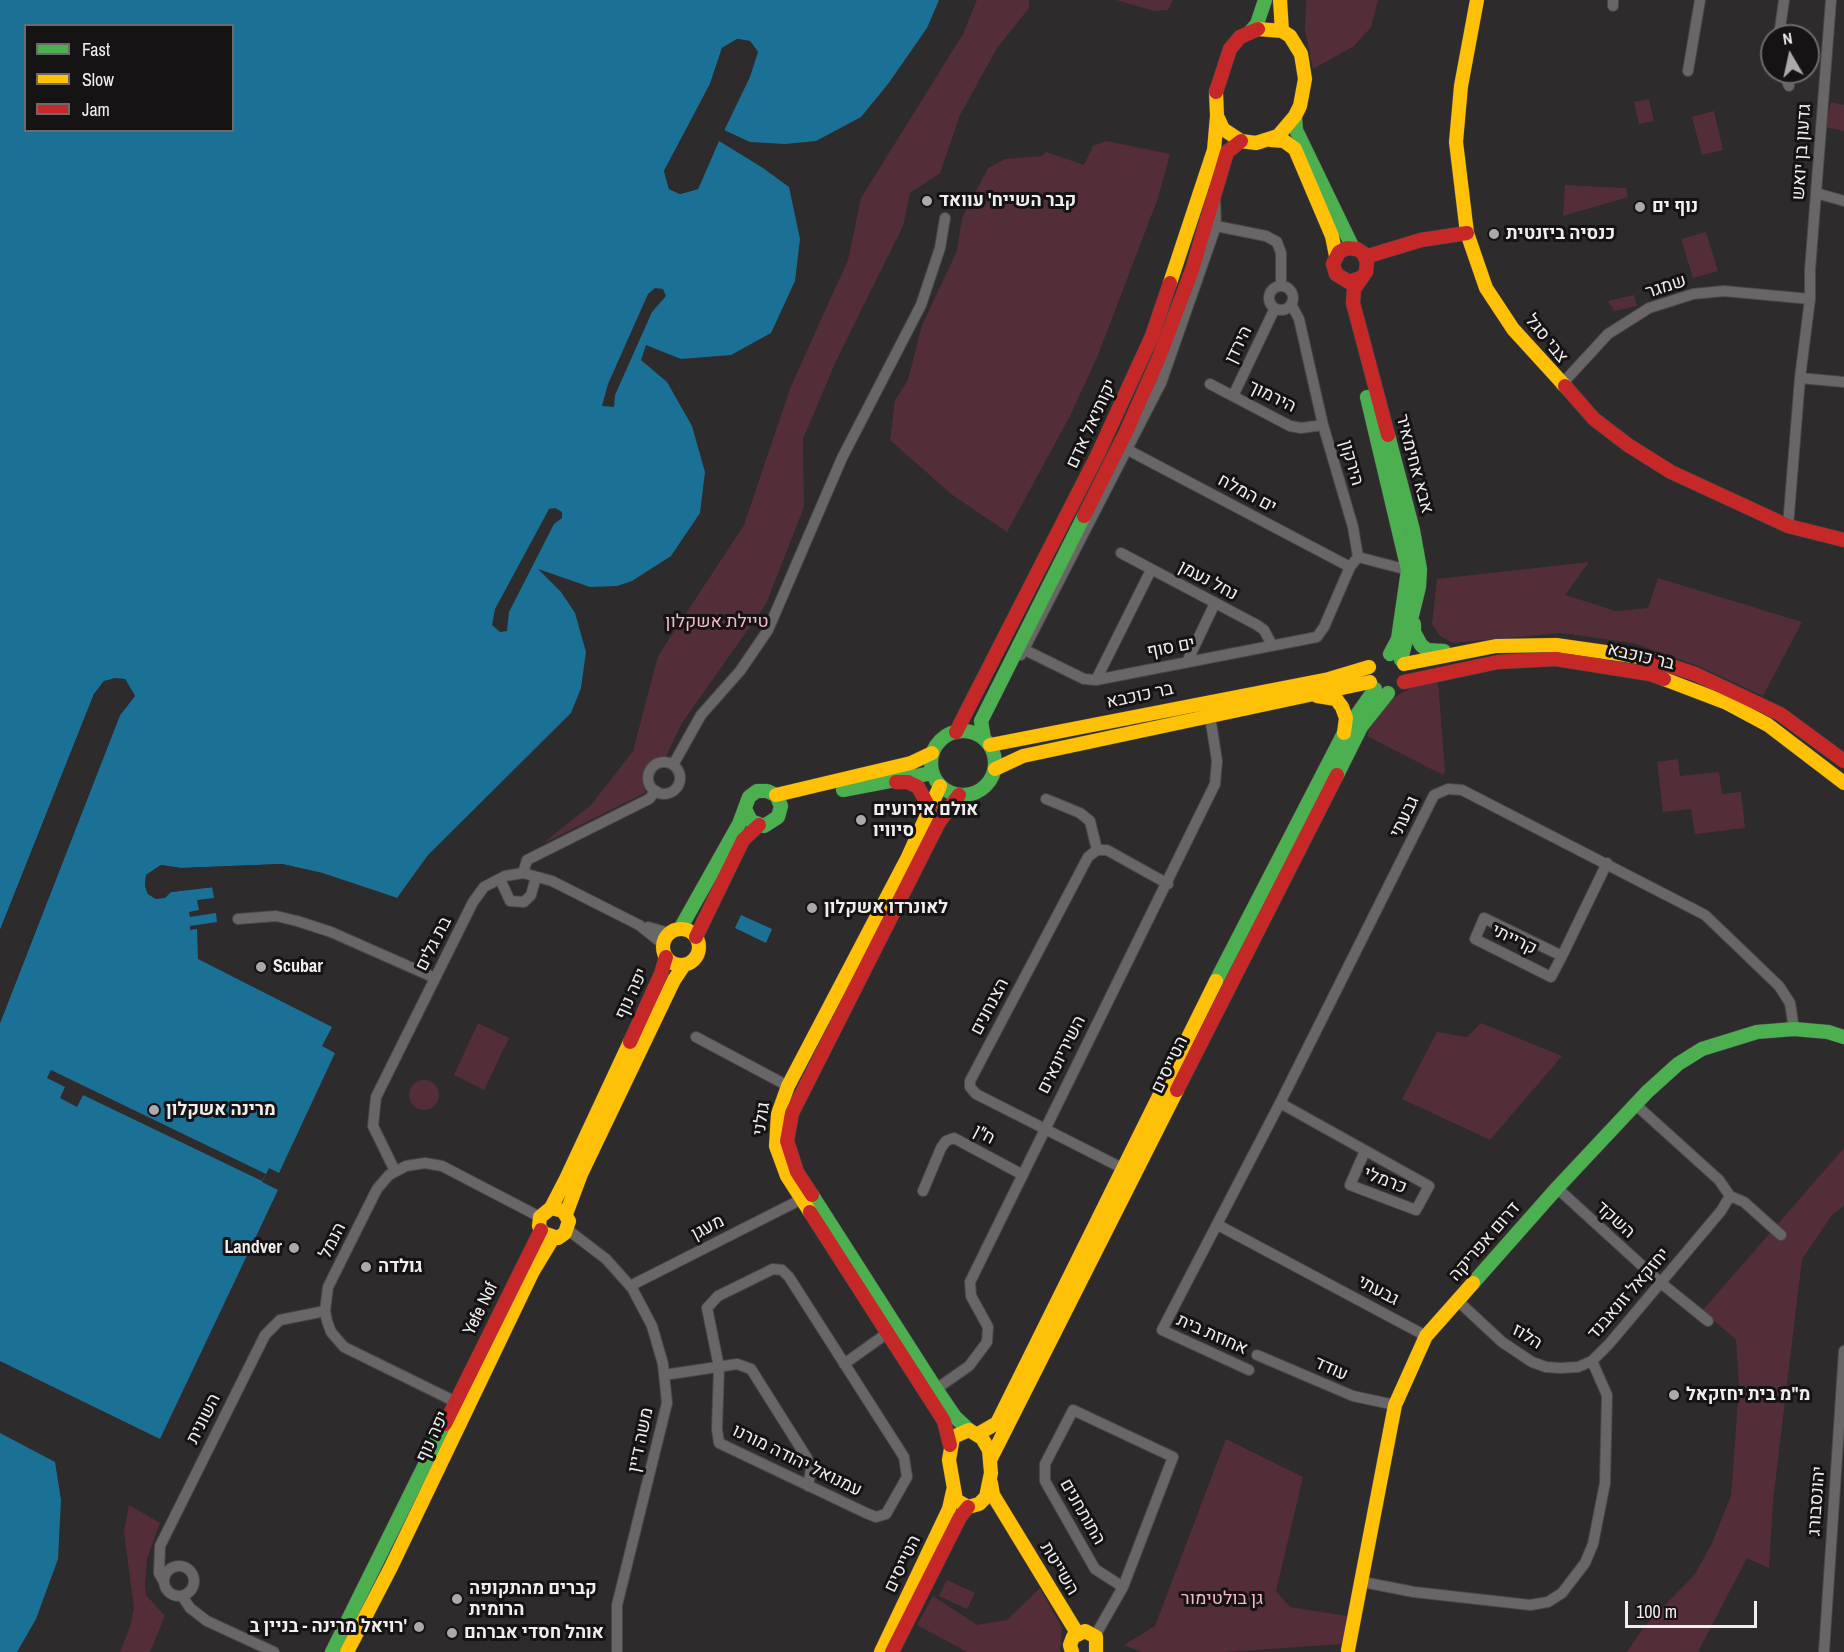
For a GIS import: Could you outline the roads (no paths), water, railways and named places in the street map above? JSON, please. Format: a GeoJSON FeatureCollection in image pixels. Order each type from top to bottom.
{"type":"FeatureCollection","features":[{"type":"Feature","properties":{"kind":"street"},"geometry":{"type":"LineString","coordinates":[[1250,32],[1257,24],[1264,0]]}},
{"type":"Feature","properties":{"kind":"street"},"geometry":{"type":"LineString","coordinates":[[1280,0],[1282,31]]}},
{"type":"Feature","properties":{"kind":"street","name":"צבי סגל"},"geometry":{"type":"LineString","coordinates":[[1478,0],[1461,86],[1456,142],[1467,232],[1486,288],[1513,329],[1594,419],[1628,446],[1680,476],[1788,526],[1844,540]]}},
{"type":"Feature","properties":{"kind":"street"},"geometry":{"type":"LineString","coordinates":[[1688,71],[1700,0]]}},
{"type":"Feature","properties":{"kind":"street"},"geometry":{"type":"LineString","coordinates":[[1781,24],[1784,0]]}},
{"type":"Feature","properties":{"kind":"street","name":"גדעון בן יואש"},"geometry":{"type":"LineString","coordinates":[[1788,526],[1831,0]]}},
{"type":"Feature","properties":{"kind":"street"},"geometry":{"type":"LineString","coordinates":[[1258,29],[1282,31],[1297,45],[1304,66],[1303,94],[1295,116],[1296,130],[1353,248],[1365,257],[1367,267],[1360,278],[1349,282],[1339,277],[1334,269],[1336,256],[1332,236],[1295,150],[1284,141],[1271,140],[1256,143],[1241,141],[1224,129],[1217,116],[1215,95],[1222,68],[1235,42],[1258,29]]}},
{"type":"Feature","properties":{"kind":"street","name":"יקותיאל אדם"},"geometry":{"type":"LineString","coordinates":[[956,732],[1089,473],[1152,336],[1214,150],[1217,116]]}},
{"type":"Feature","properties":{"kind":"street"},"geometry":{"type":"LineString","coordinates":[[1271,140],[1295,116]]}},
{"type":"Feature","properties":{"kind":"street","name":"יקותיאל אדם"},"geometry":{"type":"LineString","coordinates":[[987,742],[981,721],[1126,432],[1156,364],[1192,270],[1227,152],[1241,141]]}},
{"type":"Feature","properties":{"kind":"street"},"geometry":{"type":"LineString","coordinates":[[1816,193],[1844,201]]}},
{"type":"Feature","properties":{"kind":"street"},"geometry":{"type":"LineString","coordinates":[[1004,673],[1026,650],[1165,373],[1216,226],[1214,194]]}},
{"type":"Feature","properties":{"kind":"street"},"geometry":{"type":"LineString","coordinates":[[673,765],[701,715],[740,671],[768,630],[842,458],[921,305],[940,248],[945,218]]}},
{"type":"Feature","properties":{"kind":"street"},"geometry":{"type":"LineString","coordinates":[[1216,226],[1266,236],[1277,242],[1281,253],[1281,286]]}},
{"type":"Feature","properties":{"kind":"street"},"geometry":{"type":"LineString","coordinates":[[1365,257],[1421,240],[1467,232]]}},
{"type":"Feature","properties":{"kind":"street"},"geometry":{"type":"LineString","coordinates":[[1336,256],[1342,250],[1353,248]]}},
{"type":"Feature","properties":{"kind":"street","name":"אבא אחימאיר"},"geometry":{"type":"LineString","coordinates":[[1339,277],[1408,570],[1398,639],[1398,660]]}},
{"type":"Feature","properties":{"kind":"street","name":"אבא אחימאיר"},"geometry":{"type":"LineString","coordinates":[[1360,278],[1354,289],[1353,303],[1413,530],[1420,569],[1413,613],[1398,660]]}},
{"type":"Feature","properties":{"kind":"street"},"geometry":{"type":"LineString","coordinates":[[1281,286],[1288,288],[1292,294],[1291,304],[1282,309],[1275,308],[1269,297],[1272,290],[1281,286]]}},
{"type":"Feature","properties":{"kind":"street","name":"שמגר"},"geometry":{"type":"LineString","coordinates":[[1561,385],[1608,334],[1649,308],[1693,294],[1724,291],[1806,299]]}},
{"type":"Feature","properties":{"kind":"street","name":"הירקון"},"geometry":{"type":"LineString","coordinates":[[1291,304],[1299,319],[1323,424],[1353,527],[1358,557]]}},
{"type":"Feature","properties":{"kind":"street","name":"הירדן"},"geometry":{"type":"LineString","coordinates":[[1233,396],[1275,308]]}},
{"type":"Feature","properties":{"kind":"street"},"geometry":{"type":"LineString","coordinates":[[1800,378],[1844,382]]}},
{"type":"Feature","properties":{"kind":"street","name":"הירמוך"},"geometry":{"type":"LineString","coordinates":[[1210,384],[1290,426],[1301,428],[1323,424]]}},
{"type":"Feature","properties":{"kind":"street","name":"ים המלח"},"geometry":{"type":"LineString","coordinates":[[1128,450],[1350,567]]}},
{"type":"Feature","properties":{"kind":"street","name":"נחל נעמן"},"geometry":{"type":"LineString","coordinates":[[1121,553],[1257,625],[1264,630],[1272,645]]}},
{"type":"Feature","properties":{"kind":"street"},"geometry":{"type":"LineString","coordinates":[[1350,567],[1358,557],[1408,570]]}},
{"type":"Feature","properties":{"kind":"street","name":"ים סוף"},"geometry":{"type":"LineString","coordinates":[[1026,650],[1084,679],[1096,680],[1317,637],[1324,627],[1350,567]]}},
{"type":"Feature","properties":{"kind":"street"},"geometry":{"type":"LineString","coordinates":[[1096,680],[1151,570]]}},
{"type":"Feature","properties":{"kind":"street"},"geometry":{"type":"LineString","coordinates":[[1187,662],[1215,603]]}},
{"type":"Feature","properties":{"kind":"street"},"geometry":{"type":"LineString","coordinates":[[1413,613],[1414,632],[1421,645],[1427,650],[1468,651]]}},
{"type":"Feature","properties":{"kind":"street","name":"בר כוכבא"},"geometry":{"type":"LineString","coordinates":[[1398,660],[1496,646],[1556,645],[1613,651],[1653,659],[1695,674],[1780,714],[1844,761]]}},
{"type":"Feature","properties":{"kind":"street"},"geometry":{"type":"LineString","coordinates":[[1378,656],[1398,660],[1404,682],[1397,690],[1378,688],[1369,667],[1378,656]]}},
{"type":"Feature","properties":{"kind":"street","name":"בר כוכבא"},"geometry":{"type":"LineString","coordinates":[[1404,682],[1498,662],[1556,658],[1650,674],[1727,703],[1768,726],[1798,746],[1844,783]]}},
{"type":"Feature","properties":{"kind":"street","name":"בר כוכבא"},"geometry":{"type":"LineString","coordinates":[[987,742],[1329,679],[1369,667]]}},
{"type":"Feature","properties":{"kind":"street","name":"בר כוכבא"},"geometry":{"type":"LineString","coordinates":[[994,769],[1023,756],[1298,697],[1378,688]]}},
{"type":"Feature","properties":{"kind":"street","name":"הטייסים"},"geometry":{"type":"LineString","coordinates":[[991,1458],[1130,1172],[1245,924],[1344,734],[1378,688]]}},
{"type":"Feature","properties":{"kind":"street","name":"הטייסים"},"geometry":{"type":"LineString","coordinates":[[950,1445],[953,1437],[997,1423],[1361,727],[1378,688]]}},
{"type":"Feature","properties":{"kind":"street"},"geometry":{"type":"LineString","coordinates":[[1298,697],[1325,696],[1336,699],[1345,711],[1344,734]]}},
{"type":"Feature","properties":{"kind":"street","name":"השיריונאים"},"geometry":{"type":"LineString","coordinates":[[936,1389],[969,1366],[987,1342],[988,1327],[971,1296],[970,1282],[1044,1128],[1168,884],[1215,784],[1217,761],[1210,716]]}},
{"type":"Feature","properties":{"kind":"street"},"geometry":{"type":"LineString","coordinates":[[956,732],[970,732],[987,742],[994,755],[994,769],[989,782],[982,789],[969,795],[959,795],[940,786],[932,773],[932,753],[939,741],[956,732]]}},
{"type":"Feature","properties":{"kind":"street"},"geometry":{"type":"LineString","coordinates":[[759,825],[748,818],[745,808],[749,797],[758,791],[767,791],[776,795],[911,763],[932,753]]}},
{"type":"Feature","properties":{"kind":"street"},"geometry":{"type":"LineString","coordinates":[[658,763],[673,765],[680,778],[676,788],[667,793],[656,791],[648,780],[650,770],[658,763]]}},
{"type":"Feature","properties":{"kind":"street"},"geometry":{"type":"LineString","coordinates":[[656,791],[649,799],[527,860],[523,873],[552,881],[670,941],[696,937],[740,845],[751,829],[759,825],[770,824],[780,812],[804,798],[932,773]]}},
{"type":"Feature","properties":{"kind":"street"},"geometry":{"type":"LineString","coordinates":[[881,782],[914,784],[924,794],[930,809]]}},
{"type":"Feature","properties":{"kind":"street","name":"גולני"},"geometry":{"type":"LineString","coordinates":[[940,786],[908,857],[788,1086],[778,1114],[776,1146],[782,1166],[800,1200],[944,1421],[950,1445],[953,1491]]}},
{"type":"Feature","properties":{"kind":"street","name":"גבעתי"},"geometry":{"type":"LineString","coordinates":[[1162,1330],[1218,1225],[1434,795],[1448,789],[1462,790],[1705,915],[1779,986],[1790,1003],[1794,1029]]}},
{"type":"Feature","properties":{"kind":"street"},"geometry":{"type":"LineString","coordinates":[[776,795],[781,807],[780,812]]}},
{"type":"Feature","properties":{"kind":"street","name":"גולני"},"geometry":{"type":"LineString","coordinates":[[959,795],[939,822],[812,1069],[788,1127],[790,1157],[797,1172],[936,1389],[955,1417],[974,1432],[989,1450],[991,1458]]}},
{"type":"Feature","properties":{"kind":"street"},"geometry":{"type":"LineString","coordinates":[[1046,799],[1080,813],[1090,821],[1097,850],[1107,850],[1168,884]]}},
{"type":"Feature","properties":{"kind":"street","name":"יפה נוף"},"geometry":{"type":"LineString","coordinates":[[540,1224],[551,1208],[662,974],[670,941],[691,914],[745,808]]}},
{"type":"Feature","properties":{"kind":"street","name":"הצנחנים"},"geometry":{"type":"LineString","coordinates":[[1097,850],[1088,857],[970,1081],[970,1087],[976,1094],[1130,1172]]}},
{"type":"Feature","properties":{"kind":"street","name":"קרייתי"},"geometry":{"type":"LineString","coordinates":[[1562,956],[1484,918],[1475,939],[1551,976],[1562,956],[1607,863]]}},
{"type":"Feature","properties":{"kind":"street","name":"בת גלים"},"geometry":{"type":"LineString","coordinates":[[395,1171],[376,1136],[372,1120],[376,1097],[473,902],[484,886],[523,873]]}},
{"type":"Feature","properties":{"kind":"street"},"geometry":{"type":"LineString","coordinates":[[500,879],[507,898],[513,902],[524,902],[531,895],[536,877]]}},
{"type":"Feature","properties":{"kind":"street"},"geometry":{"type":"LineString","coordinates":[[238,919],[276,916],[297,921],[331,932],[435,978]]}},
{"type":"Feature","properties":{"kind":"street","name":"יפה נוף"},"geometry":{"type":"LineString","coordinates":[[347,1652],[392,1567],[542,1252],[553,1238],[562,1236],[568,1230],[569,1221],[566,1214],[581,1174],[674,980],[684,965],[693,961],[698,954],[696,937]]}},
{"type":"Feature","properties":{"kind":"street"},"geometry":{"type":"LineString","coordinates":[[670,941],[674,964],[684,965]]}},
{"type":"Feature","properties":{"kind":"street","name":"דרום אפריקה"},"geometry":{"type":"LineString","coordinates":[[1346,1651],[1363,1582],[1395,1405],[1426,1336],[1557,1188],[1678,1064],[1702,1049],[1757,1032],[1794,1029],[1828,1032],[1844,1037]]}},
{"type":"Feature","properties":{"kind":"street"},"geometry":{"type":"LineString","coordinates":[[696,1036],[788,1086]]}},
{"type":"Feature","properties":{"kind":"street","name":"כרמלי"},"geometry":{"type":"LineString","coordinates":[[1280,1103],[1429,1186],[1416,1210],[1350,1185],[1365,1151]]}},
{"type":"Feature","properties":{"kind":"street"},"geometry":{"type":"LineString","coordinates":[[1636,1105],[1719,1180],[1730,1196],[1744,1202],[1781,1235]]}},
{"type":"Feature","properties":{"kind":"street","name":"ח\"ן"},"geometry":{"type":"LineString","coordinates":[[923,1191],[941,1148],[946,1141],[954,1138],[1023,1175]]}},
{"type":"Feature","properties":{"kind":"street"},"geometry":{"type":"LineString","coordinates":[[395,1171],[415,1163],[434,1164],[540,1224],[553,1238]]}},
{"type":"Feature","properties":{"kind":"street","name":"הנמל"},"geometry":{"type":"LineString","coordinates":[[325,1311],[328,1287],[377,1189],[395,1171]]}},
{"type":"Feature","properties":{"kind":"street","name":"השקד"},"geometry":{"type":"LineString","coordinates":[[1557,1188],[1660,1283],[1708,1321]]}},
{"type":"Feature","properties":{"kind":"street","name":"יחזקאל זונאבנד"},"geometry":{"type":"LineString","coordinates":[[1363,1582],[1414,1592],[1530,1605],[1548,1602],[1562,1593],[1576,1578],[1593,1544],[1605,1483],[1608,1395],[1592,1361],[1721,1211],[1730,1196]]}},
{"type":"Feature","properties":{"kind":"street","name":"מעגן"},"geometry":{"type":"LineString","coordinates":[[630,1286],[800,1200]]}},
{"type":"Feature","properties":{"kind":"street"},"geometry":{"type":"LineString","coordinates":[[551,1208],[559,1209],[566,1214]]}},
{"type":"Feature","properties":{"kind":"street","name":"Yefe Nof"},"geometry":{"type":"LineString","coordinates":[[454,1404],[540,1224]]}},
{"type":"Feature","properties":{"kind":"street","name":"גבעתי"},"geometry":{"type":"LineString","coordinates":[[1218,1225],[1426,1336]]}},
{"type":"Feature","properties":{"kind":"street","name":"משה דיין"},"geometry":{"type":"LineString","coordinates":[[568,1230],[606,1259],[630,1286],[652,1326],[664,1375],[666,1403],[658,1448],[617,1605],[617,1652]]}},
{"type":"Feature","properties":{"kind":"street","name":"עמנואל יהודה מורנו"},"geometry":{"type":"LineString","coordinates":[[773,1269],[782,1270],[844,1364],[904,1457],[908,1468],[907,1477],[886,1515],[876,1517],[866,1513],[719,1443],[717,1429],[719,1367],[707,1308],[718,1296],[747,1280],[773,1269]]}},
{"type":"Feature","properties":{"kind":"street","name":"הלוז"},"geometry":{"type":"LineString","coordinates":[[1458,1301],[1502,1342],[1532,1362],[1560,1368],[1578,1367],[1592,1361]]}},
{"type":"Feature","properties":{"kind":"street"},"geometry":{"type":"LineString","coordinates":[[325,1311],[331,1332],[344,1347],[454,1404],[471,1399]]}},
{"type":"Feature","properties":{"kind":"street","name":"השונית"},"geometry":{"type":"LineString","coordinates":[[164,1582],[159,1572],[158,1558],[164,1536],[265,1335],[280,1320],[325,1311]]}},
{"type":"Feature","properties":{"kind":"street","name":"אחוזת בית"},"geometry":{"type":"LineString","coordinates":[[1162,1330],[1248,1370]]}},
{"type":"Feature","properties":{"kind":"street"},"geometry":{"type":"LineString","coordinates":[[844,1364],[886,1334]]}},
{"type":"Feature","properties":{"kind":"street","name":"יהונסבורג"},"geometry":{"type":"LineString","coordinates":[[1824,1652],[1840,1456],[1844,1351]]}},
{"type":"Feature","properties":{"kind":"street","name":"עודד"},"geometry":{"type":"LineString","coordinates":[[1257,1355],[1353,1396],[1395,1405]]}},
{"type":"Feature","properties":{"kind":"street"},"geometry":{"type":"LineString","coordinates":[[664,1375],[737,1364],[751,1369],[807,1458],[811,1469],[808,1486]]}},
{"type":"Feature","properties":{"kind":"street","name":"יפה נוף"},"geometry":{"type":"LineString","coordinates":[[332,1652],[454,1404]]}},
{"type":"Feature","properties":{"kind":"street","name":"התותחנים"},"geometry":{"type":"LineString","coordinates":[[1073,1410],[1173,1457],[1123,1587],[1095,1569],[1045,1481],[1045,1464],[1073,1410]]}},
{"type":"Feature","properties":{"kind":"street"},"geometry":{"type":"LineString","coordinates":[[991,1458],[991,1481]]}},
{"type":"Feature","properties":{"kind":"street","name":"הטייסים"},"geometry":{"type":"LineString","coordinates":[[892,1652],[960,1516],[987,1497],[991,1481]]}},
{"type":"Feature","properties":{"kind":"street","name":"השייטת"},"geometry":{"type":"LineString","coordinates":[[991,1481],[993,1495],[1077,1633]]}},
{"type":"Feature","properties":{"kind":"street","name":"הטייסים"},"geometry":{"type":"LineString","coordinates":[[880,1652],[949,1509],[953,1491]]}},
{"type":"Feature","properties":{"kind":"street","name":"השייטת"},"geometry":{"type":"LineString","coordinates":[[953,1491],[956,1500],[973,1506],[997,1510],[1010,1522]]}},
{"type":"Feature","properties":{"kind":"street"},"geometry":{"type":"LineString","coordinates":[[182,1596],[193,1586],[192,1576],[186,1569],[172,1568],[166,1574],[164,1582],[170,1593],[182,1596],[190,1608],[207,1622],[274,1652]]}},
{"type":"Feature","properties":{"kind":"street"},"geometry":{"type":"LineString","coordinates":[[1098,1651],[1095,1636],[1123,1587]]}},
{"type":"Feature","properties":{"kind":"street"},"geometry":{"type":"LineString","coordinates":[[1072,1652],[1071,1640],[1077,1633],[1085,1631],[1095,1636]]}},
{"type":"Feature","properties":{"kind":"water"},"geometry":{"type":"Polygon","coordinates":[[[0,0],[939,0],[927,28],[888,84],[861,117],[816,141],[785,144],[750,142],[724,130],[758,52],[750,41],[737,39],[722,48],[710,84],[664,171],[669,189],[680,194],[698,189],[719,141],[763,168],[789,187],[800,239],[795,281],[771,333],[731,355],[681,359],[646,345],[641,360],[667,382],[692,426],[705,472],[700,513],[671,556],[632,581],[617,586],[590,587],[538,569],[561,592],[575,613],[586,652],[581,688],[571,713],[428,855],[397,898],[322,873],[282,864],[181,868],[161,865],[146,875],[145,886],[148,894],[156,899],[171,892],[212,887],[214,898],[197,900],[199,910],[189,912],[190,917],[216,913],[217,922],[190,926],[190,930],[197,929],[198,959],[332,1027],[322,1046],[335,1053],[279,1173],[269,1168],[262,1182],[278,1190],[160,1439],[0,1361],[0,1023],[120,715],[135,696],[125,679],[104,681],[94,694],[0,930],[0,0]]]}},
{"type":"Feature","properties":{"kind":"water"},"geometry":{"type":"Polygon","coordinates":[[[741,915],[772,929],[766,943],[735,928],[741,915]]]}},
{"type":"Feature","properties":{"kind":"water"},"geometry":{"type":"Polygon","coordinates":[[[0,1433],[55,1462],[61,1500],[58,1559],[36,1619],[17,1652],[0,1652],[0,1433]]]}},
{"type":"Feature","properties":{"kind":"place","name":"קבר השייח' עוואד"},"geometry":{"type":"Point","coordinates":[927,201]}},
{"type":"Feature","properties":{"kind":"place","name":"נוף ים"},"geometry":{"type":"Point","coordinates":[1640,207]}},
{"type":"Feature","properties":{"kind":"place","name":"כנסיה ביזנטית"},"geometry":{"type":"Point","coordinates":[1494,234]}},
{"type":"Feature","properties":{"kind":"place","name":"אולם אירועים סיוויו"},"geometry":{"type":"Point","coordinates":[861,820]}},
{"type":"Feature","properties":{"kind":"place","name":"לאונרדו אשקלון"},"geometry":{"type":"Point","coordinates":[812,908]}},
{"type":"Feature","properties":{"kind":"place","name":"Scubar"},"geometry":{"type":"Point","coordinates":[261,967]}},
{"type":"Feature","properties":{"kind":"place","name":"מרינה אשקלון"},"geometry":{"type":"Point","coordinates":[154,1110]}},
{"type":"Feature","properties":{"kind":"place","name":"Landver"},"geometry":{"type":"Point","coordinates":[294,1248]}},
{"type":"Feature","properties":{"kind":"place","name":"גולדה"},"geometry":{"type":"Point","coordinates":[366,1267]}},
{"type":"Feature","properties":{"kind":"place","name":"מ\"מ בית יחזקאל"},"geometry":{"type":"Point","coordinates":[1674,1395]}},
{"type":"Feature","properties":{"kind":"place","name":"קברים מהתקופה הרומית"},"geometry":{"type":"Point","coordinates":[457,1599]}},
{"type":"Feature","properties":{"kind":"place","name":"רויאל מרינה - בניין ב'"},"geometry":{"type":"Point","coordinates":[419,1627]}},
{"type":"Feature","properties":{"kind":"place","name":"אוהל חסדי אברהם"},"geometry":{"type":"Point","coordinates":[452,1633]}},
{"type":"Feature","properties":{"kind":"park label","name":"טיילת אשקלון"},"geometry":{"type":"Point","coordinates":[717,622]}},
{"type":"Feature","properties":{"kind":"park label","name":"גן בולטימור"},"geometry":{"type":"Point","coordinates":[1222,1599]}}]}
